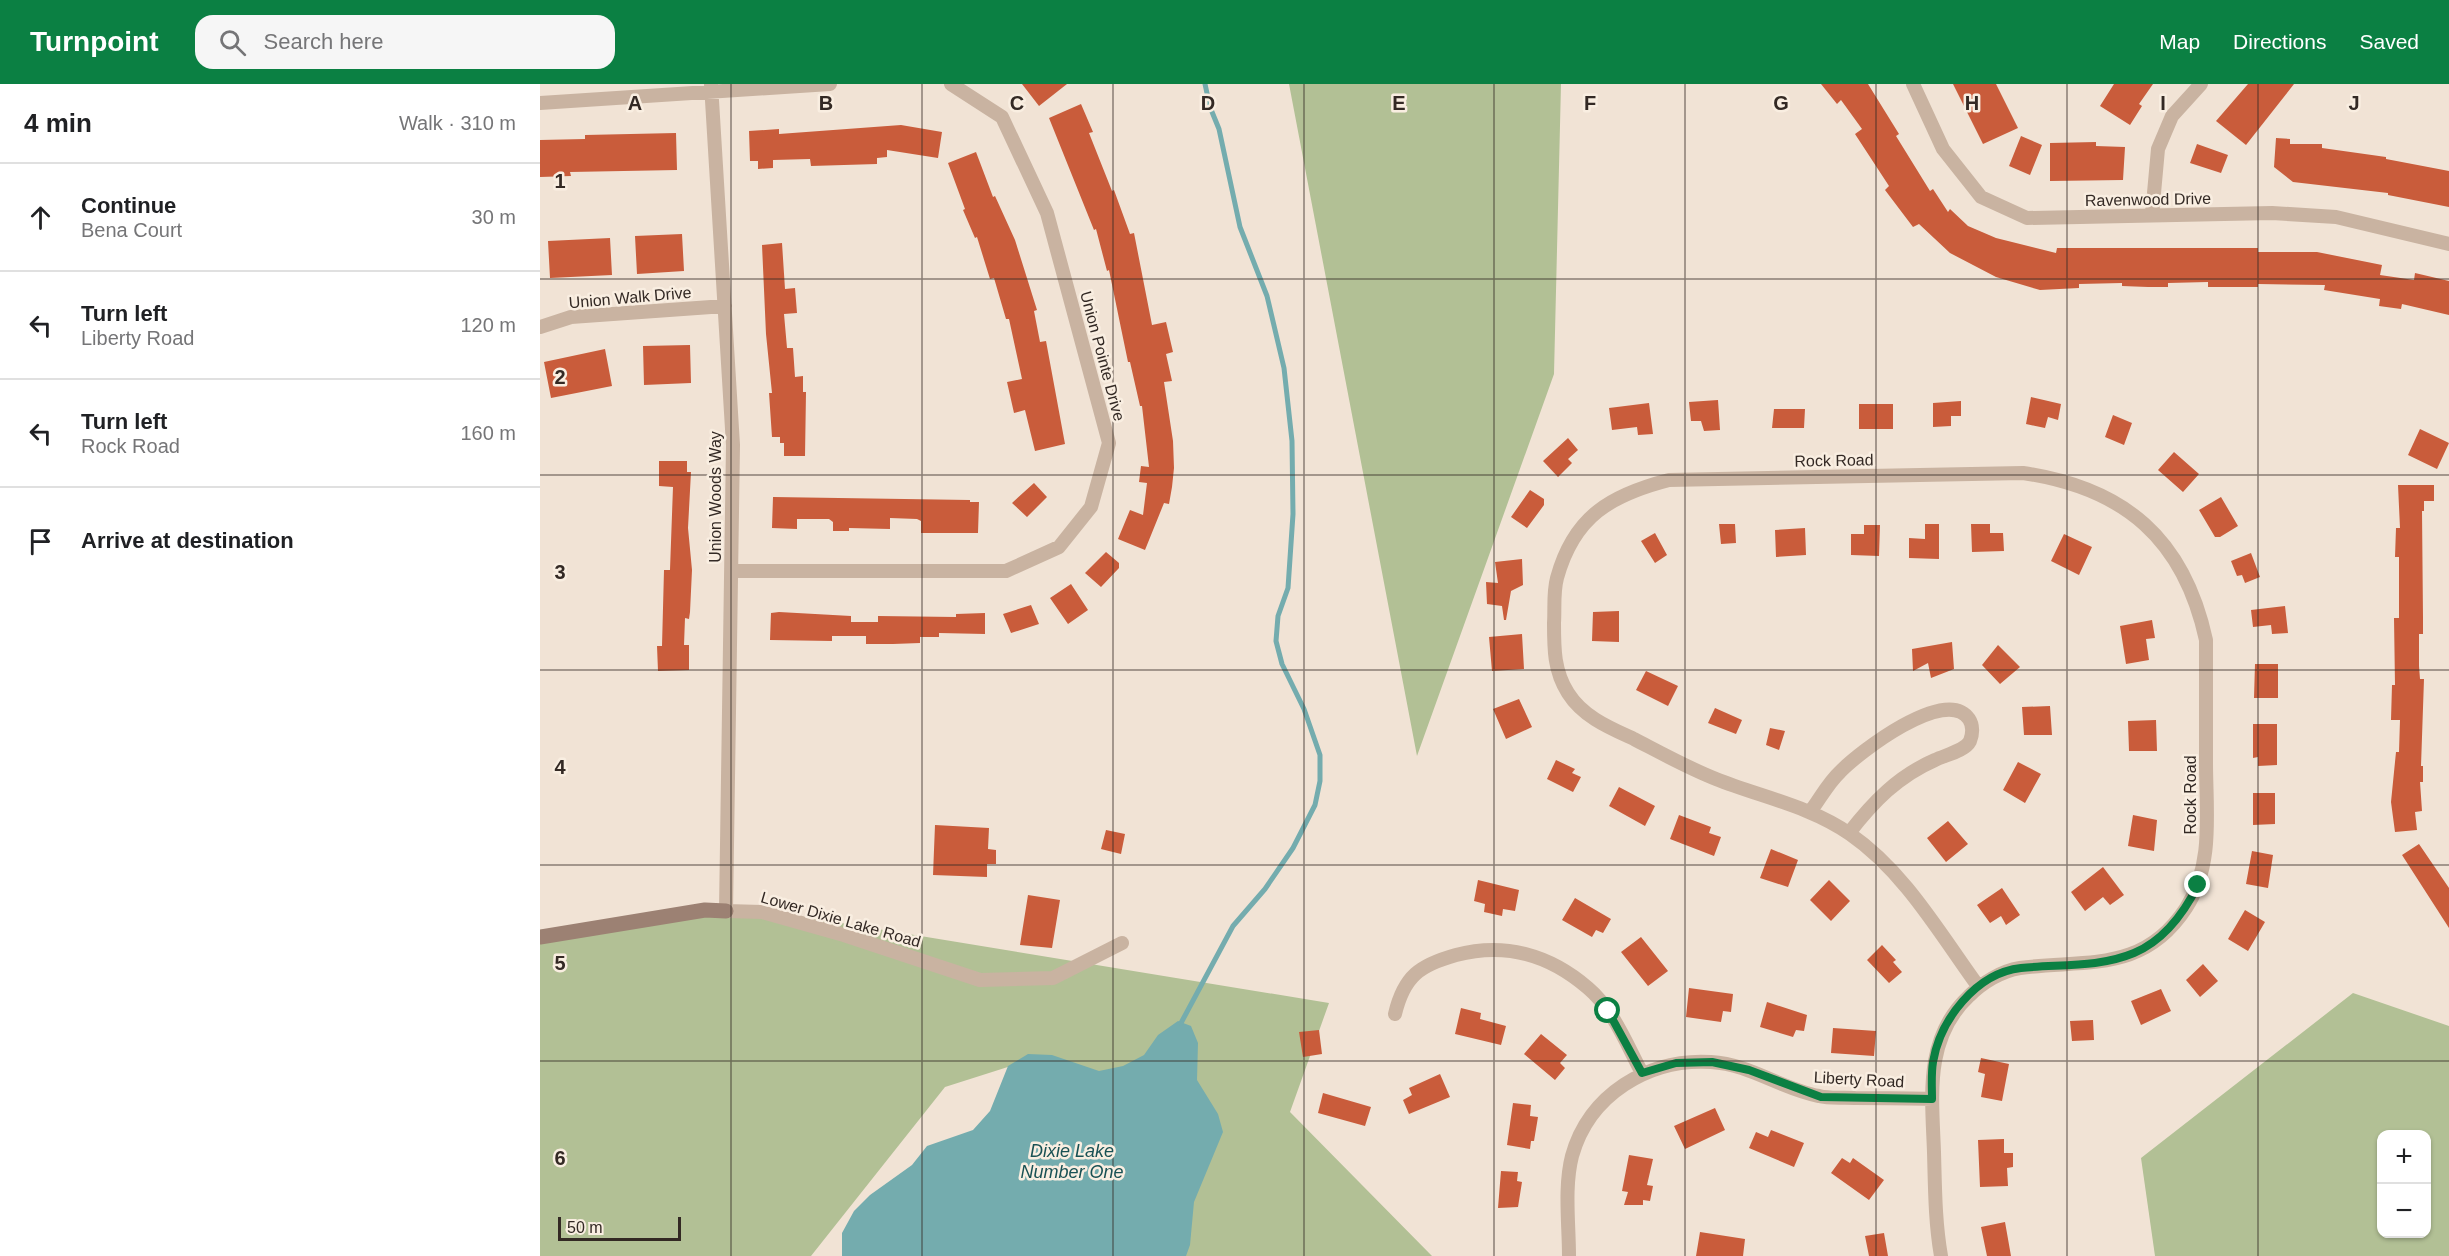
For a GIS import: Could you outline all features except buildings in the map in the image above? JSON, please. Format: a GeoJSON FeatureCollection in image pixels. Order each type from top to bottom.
{"type":"FeatureCollection","features":[{"type":"Feature","properties":{"kind":"street"},"geometry":{"type":"LineString","coordinates":[[540,103],[711,87],[830,84]]}},
{"type":"Feature","properties":{"kind":"street","name":"Union Pointe Drive"},"geometry":{"type":"LineString","coordinates":[[731,571],[1006,571],[1059,547],[1091,507],[1109,443],[1047,213],[1002,117],[951,84]]}},
{"type":"Feature","properties":{"kind":"street","name":"Ravenwood Drive"},"geometry":{"type":"LineString","coordinates":[[1913,84],[1943,149],[1981,196],[2027,218],[2272,213],[2336,218],[2449,244]]}},
{"type":"Feature","properties":{"kind":"street"},"geometry":{"type":"LineString","coordinates":[[2152,215],[2158,149],[2172,117],[2201,84]]}},
{"type":"Feature","properties":{"kind":"street","name":"Union Woods Way"},"geometry":{"type":"LineString","coordinates":[[711,87],[734,445],[726,911]]}},
{"type":"Feature","properties":{"kind":"street","name":"Union Walk Drive"},"geometry":{"type":"LineString","coordinates":[[540,327],[571,318],[725,306]]}},
{"type":"Feature","properties":{"kind":"street","name":"Rock Road"},"geometry":{"type":"LineString","coordinates":[[1941,1256],[1936,1228],[1933,1063],[1940,1035],[1956,1008],[1978,987],[1998,975],[2018,968],[2097,964],[2135,953],[2153,942],[2173,925],[2187,908],[2198,885],[2207,842],[2206,640],[2199,611],[2188,583],[2173,557],[2152,531],[2127,509],[2095,491],[2060,478],[2023,473],[1670,480],[1631,490],[1601,508],[1582,526],[1569,545],[1555,586],[1554,654],[1559,676],[1569,695],[1586,713],[1614,730],[1716,779],[1810,813],[1849,833],[1874,852],[1899,878],[1978,987]]}},
{"type":"Feature","properties":{"kind":"street"},"geometry":{"type":"LineString","coordinates":[[1810,813],[1839,772],[1879,738],[1903,724],[1940,712],[1950,710],[1962,712],[1969,718],[1972,738],[1966,746],[1924,765],[1896,782],[1869,807],[1849,833]]}},
{"type":"Feature","properties":{"kind":"street","name":"Lower Dixie Lake Road"},"geometry":{"type":"LineString","coordinates":[[540,937],[705,910],[762,912],[844,935],[980,980],[1015,981],[1053,978],[1122,943]]}},
{"type":"Feature","properties":{"kind":"street"},"geometry":{"type":"LineString","coordinates":[[1395,1014],[1407,982],[1432,962],[1478,950],[1525,952],[1560,966],[1590,989],[1608,1011],[1642,1073]]}},
{"type":"Feature","properties":{"kind":"street","name":"Liberty Road"},"geometry":{"type":"LineString","coordinates":[[1569,1256],[1568,1188],[1572,1157],[1581,1132],[1598,1106],[1617,1088],[1642,1073],[1676,1063],[1712,1062],[1749,1070],[1821,1097],[1932,1099]]}},
{"type":"Feature","properties":{"kind":"green space"},"geometry":{"type":"Polygon","coordinates":[[[1289,84],[1561,84],[1554,374],[1417,756],[1289,84]]]}},
{"type":"Feature","properties":{"kind":"green space"},"geometry":{"type":"Polygon","coordinates":[[[744,907],[1329,1003],[1290,1112],[1432,1256],[1154,1256],[1020,1063],[945,1087],[811,1256],[540,1256],[540,930],[744,907]]]}},
{"type":"Feature","properties":{"kind":"green space"},"geometry":{"type":"Polygon","coordinates":[[[2353,993],[2449,1026],[2449,1256],[2155,1256],[2141,1158],[2353,993]]]}},
{"type":"Feature","properties":{"kind":"water","name":"Dixie Lake Number One"},"geometry":{"type":"Polygon","coordinates":[[[1178,1021],[1191,1026],[1198,1043],[1197,1080],[1218,1114],[1223,1132],[1194,1202],[1190,1245],[1186,1256],[842,1256],[842,1233],[854,1211],[870,1195],[912,1165],[927,1146],[973,1130],[990,1111],[1008,1066],[1028,1054],[1052,1055],[1099,1071],[1123,1066],[1144,1055],[1158,1035],[1178,1021]]]}},
{"type":"Feature","properties":{"kind":"waterway"},"geometry":{"type":"LineString","coordinates":[[1181,1023],[1233,926],[1265,889],[1293,848],[1315,805],[1320,781],[1320,755],[1304,709],[1282,664],[1276,641],[1278,616],[1288,588],[1293,514],[1292,441],[1284,368],[1267,296],[1240,227],[1219,129],[1210,107],[1205,84]]}},
{"type":"Feature","properties":{"kind":"route"},"geometry":{"type":"LineString","coordinates":[[1608,1011],[1642,1073],[1676,1063],[1712,1062],[1749,1070],[1802,1092],[1821,1097],[1932,1099],[1933,1063],[1940,1035],[1956,1008],[1978,987],[1998,975],[2018,968],[2097,964],[2135,953],[2153,942],[2173,925],[2187,908],[2198,885]]}}]}
